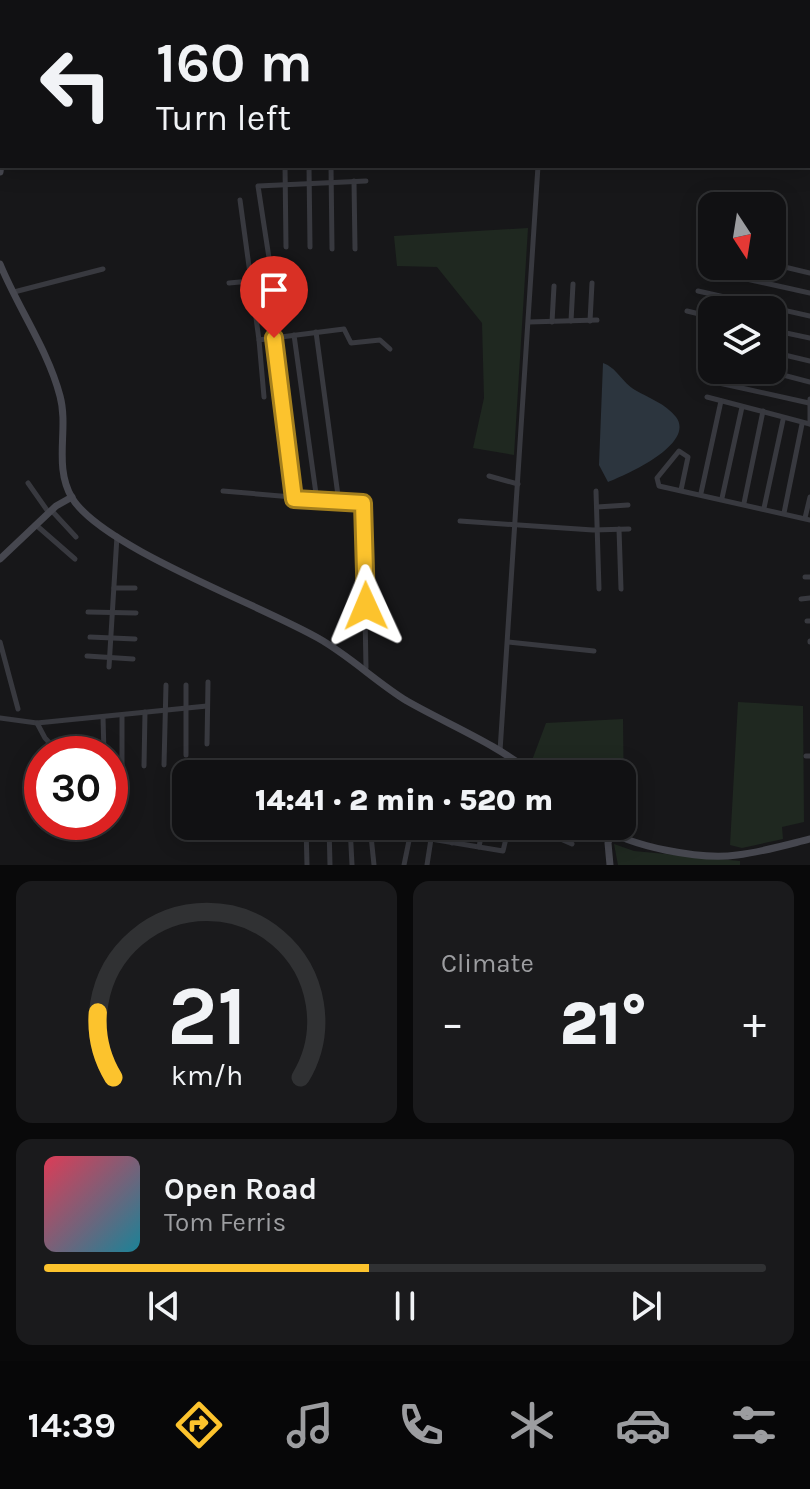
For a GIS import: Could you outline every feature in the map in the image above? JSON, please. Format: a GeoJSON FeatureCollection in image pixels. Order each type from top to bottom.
{"type":"FeatureCollection","features":[{"type":"Feature","properties":{"kind":"main road"},"geometry":{"type":"LineString","coordinates":[[0,264],[62,400],[61,451],[72,497],[90,518],[117,536],[317,637],[366,668],[407,700],[512,760]]}},
{"type":"Feature","properties":{"kind":"main road"},"geometry":{"type":"LineString","coordinates":[[0,559],[50,512],[72,497]]}},
{"type":"Feature","properties":{"kind":"main road"},"geometry":{"type":"LineString","coordinates":[[626,840],[639,845],[736,855],[810,839]]}},
{"type":"Feature","properties":{"kind":"main road"},"geometry":{"type":"LineString","coordinates":[[609,840],[610,865]]}},
{"type":"Feature","properties":{"kind":"street"},"geometry":{"type":"LineString","coordinates":[[285,168],[286,247]]}},
{"type":"Feature","properties":{"kind":"street"},"geometry":{"type":"LineString","coordinates":[[309,168],[310,247]]}},
{"type":"Feature","properties":{"kind":"street"},"geometry":{"type":"LineString","coordinates":[[331,168],[332,249]]}},
{"type":"Feature","properties":{"kind":"street"},"geometry":{"type":"LineString","coordinates":[[500,751],[538,168]]}},
{"type":"Feature","properties":{"kind":"street"},"geometry":{"type":"LineString","coordinates":[[354,181],[355,249]]}},
{"type":"Feature","properties":{"kind":"street"},"geometry":{"type":"LineString","coordinates":[[275,297],[258,186],[366,181]]}},
{"type":"Feature","properties":{"kind":"street"},"geometry":{"type":"LineString","coordinates":[[240,200],[264,397]]}},
{"type":"Feature","properties":{"kind":"street"},"geometry":{"type":"LineString","coordinates":[[786,267],[810,273]]}},
{"type":"Feature","properties":{"kind":"street"},"geometry":{"type":"LineString","coordinates":[[13,293],[103,269]]}},
{"type":"Feature","properties":{"kind":"street"},"geometry":{"type":"LineString","coordinates":[[751,280],[810,293]]}},
{"type":"Feature","properties":{"kind":"street"},"geometry":{"type":"LineString","coordinates":[[229,283],[251,281]]}},
{"type":"Feature","properties":{"kind":"street"},"geometry":{"type":"LineString","coordinates":[[529,322],[593,320],[592,283]]}},
{"type":"Feature","properties":{"kind":"street"},"geometry":{"type":"LineString","coordinates":[[571,321],[573,284]]}},
{"type":"Feature","properties":{"kind":"street"},"geometry":{"type":"LineString","coordinates":[[552,322],[554,286]]}},
{"type":"Feature","properties":{"kind":"street"},"geometry":{"type":"LineString","coordinates":[[698,291],[810,316]]}},
{"type":"Feature","properties":{"kind":"street"},"geometry":{"type":"LineString","coordinates":[[291,298],[268,297],[294,499]]}},
{"type":"Feature","properties":{"kind":"street"},"geometry":{"type":"LineString","coordinates":[[687,311],[698,314]]}},
{"type":"Feature","properties":{"kind":"street"},"geometry":{"type":"LineString","coordinates":[[259,340],[344,329],[351,343],[380,340],[390,349]]}},
{"type":"Feature","properties":{"kind":"street"},"geometry":{"type":"LineString","coordinates":[[316,332],[339,503]]}},
{"type":"Feature","properties":{"kind":"street"},"geometry":{"type":"LineString","coordinates":[[786,333],[810,338]]}},
{"type":"Feature","properties":{"kind":"street"},"geometry":{"type":"LineString","coordinates":[[294,335],[317,501]]}},
{"type":"Feature","properties":{"kind":"street"},"geometry":{"type":"LineString","coordinates":[[786,355],[810,361]]}},
{"type":"Feature","properties":{"kind":"street"},"geometry":{"type":"LineString","coordinates":[[786,376],[810,382]]}},
{"type":"Feature","properties":{"kind":"street"},"geometry":{"type":"LineString","coordinates":[[707,397],[763,411],[783,420],[810,424],[810,401],[724,384]]}},
{"type":"Feature","properties":{"kind":"street"},"geometry":{"type":"LineString","coordinates":[[701,493],[721,401]]}},
{"type":"Feature","properties":{"kind":"street"},"geometry":{"type":"LineString","coordinates":[[722,498],[742,407]]}},
{"type":"Feature","properties":{"kind":"street"},"geometry":{"type":"LineString","coordinates":[[744,503],[763,411]]}},
{"type":"Feature","properties":{"kind":"street"},"geometry":{"type":"LineString","coordinates":[[764,508],[783,420]]}},
{"type":"Feature","properties":{"kind":"street"},"geometry":{"type":"LineString","coordinates":[[784,513],[802,424]]}},
{"type":"Feature","properties":{"kind":"street"},"geometry":{"type":"LineString","coordinates":[[681,490],[688,457],[679,451],[655,482],[659,486],[808,519],[810,497]]}},
{"type":"Feature","properties":{"kind":"street"},"geometry":{"type":"LineString","coordinates":[[489,476],[518,484]]}},
{"type":"Feature","properties":{"kind":"street"},"geometry":{"type":"LineString","coordinates":[[28,483],[50,512],[76,537]]}},
{"type":"Feature","properties":{"kind":"street"},"geometry":{"type":"LineString","coordinates":[[223,491],[339,503],[362,502],[365,506],[366,668]]}},
{"type":"Feature","properties":{"kind":"street"},"geometry":{"type":"LineString","coordinates":[[596,491],[599,589]]}},
{"type":"Feature","properties":{"kind":"street"},"geometry":{"type":"LineString","coordinates":[[597,507],[628,505]]}},
{"type":"Feature","properties":{"kind":"street"},"geometry":{"type":"LineString","coordinates":[[460,521],[598,530],[629,529]]}},
{"type":"Feature","properties":{"kind":"street"},"geometry":{"type":"LineString","coordinates":[[36,525],[75,559]]}},
{"type":"Feature","properties":{"kind":"street"},"geometry":{"type":"LineString","coordinates":[[619,529],[621,589]]}},
{"type":"Feature","properties":{"kind":"street"},"geometry":{"type":"LineString","coordinates":[[109,667],[117,536]]}},
{"type":"Feature","properties":{"kind":"street"},"geometry":{"type":"LineString","coordinates":[[114,588],[135,588]]}},
{"type":"Feature","properties":{"kind":"street"},"geometry":{"type":"LineString","coordinates":[[801,599],[810,598]]}},
{"type":"Feature","properties":{"kind":"street"},"geometry":{"type":"LineString","coordinates":[[88,612],[136,613]]}},
{"type":"Feature","properties":{"kind":"street"},"geometry":{"type":"LineString","coordinates":[[90,637],[135,639]]}},
{"type":"Feature","properties":{"kind":"street"},"geometry":{"type":"LineString","coordinates":[[0,642],[18,709]]}},
{"type":"Feature","properties":{"kind":"street"},"geometry":{"type":"LineString","coordinates":[[508,642],[594,651]]}},
{"type":"Feature","properties":{"kind":"street"},"geometry":{"type":"LineString","coordinates":[[87,656],[133,659]]}},
{"type":"Feature","properties":{"kind":"street"},"geometry":{"type":"LineString","coordinates":[[207,744],[208,682]]}},
{"type":"Feature","properties":{"kind":"street"},"geometry":{"type":"LineString","coordinates":[[164,765],[166,685]]}},
{"type":"Feature","properties":{"kind":"street"},"geometry":{"type":"LineString","coordinates":[[186,685],[186,755]]}},
{"type":"Feature","properties":{"kind":"street"},"geometry":{"type":"LineString","coordinates":[[0,718],[37,723],[207,706]]}},
{"type":"Feature","properties":{"kind":"street"},"geometry":{"type":"LineString","coordinates":[[144,766],[145,712]]}},
{"type":"Feature","properties":{"kind":"street"},"geometry":{"type":"LineString","coordinates":[[122,715],[122,736]]}},
{"type":"Feature","properties":{"kind":"street"},"geometry":{"type":"LineString","coordinates":[[103,717],[104,736]]}},
{"type":"Feature","properties":{"kind":"street"},"geometry":{"type":"LineString","coordinates":[[37,723],[44,736]]}},
{"type":"Feature","properties":{"kind":"street"},"geometry":{"type":"LineString","coordinates":[[306,840],[307,865]]}},
{"type":"Feature","properties":{"kind":"street"},"geometry":{"type":"LineString","coordinates":[[329,840],[330,865]]}},
{"type":"Feature","properties":{"kind":"street"},"geometry":{"type":"LineString","coordinates":[[351,840],[352,865]]}},
{"type":"Feature","properties":{"kind":"street"},"geometry":{"type":"LineString","coordinates":[[371,840],[374,865]]}},
{"type":"Feature","properties":{"kind":"street"},"geometry":{"type":"LineString","coordinates":[[404,865],[409,840]]}},
{"type":"Feature","properties":{"kind":"street"},"geometry":{"type":"LineString","coordinates":[[427,865],[431,840]]}},
{"type":"Feature","properties":{"kind":"street"},"geometry":{"type":"LineString","coordinates":[[436,840],[503,851],[506,840]]}},
{"type":"Feature","properties":{"kind":"street"},"geometry":{"type":"LineString","coordinates":[[479,847],[480,840]]}},
{"type":"Feature","properties":{"kind":"street"},"geometry":{"type":"LineString","coordinates":[[563,840],[572,844]]}},
{"type":"Feature","properties":{"kind":"shaded area"},"geometry":{"type":"Polygon","coordinates":[[[528,228],[514,455],[473,448],[484,398],[482,323],[437,267],[397,266],[394,236],[528,228]]]}},
{"type":"Feature","properties":{"kind":"shaded area"},"geometry":{"type":"Polygon","coordinates":[[[603,363],[631,387],[667,408],[680,427],[668,448],[629,473],[608,482],[599,465],[603,363]]]}},
{"type":"Feature","properties":{"kind":"shaded area"},"geometry":{"type":"Polygon","coordinates":[[[738,702],[803,706],[804,822],[782,827],[783,839],[742,848],[730,845],[738,702]]]}},
{"type":"Feature","properties":{"kind":"shaded area"},"geometry":{"type":"Polygon","coordinates":[[[623,719],[623,760],[532,760],[546,723],[623,719]]]}},
{"type":"Feature","properties":{"kind":"shaded area"},"geometry":{"type":"Polygon","coordinates":[[[614,844],[634,851],[740,861],[740,865],[618,865],[614,844]]]}},
{"type":"Feature","properties":{"kind":"route"},"geometry":{"type":"LineString","coordinates":[[274,338],[294,499],[363,503],[366,606]]}}]}
